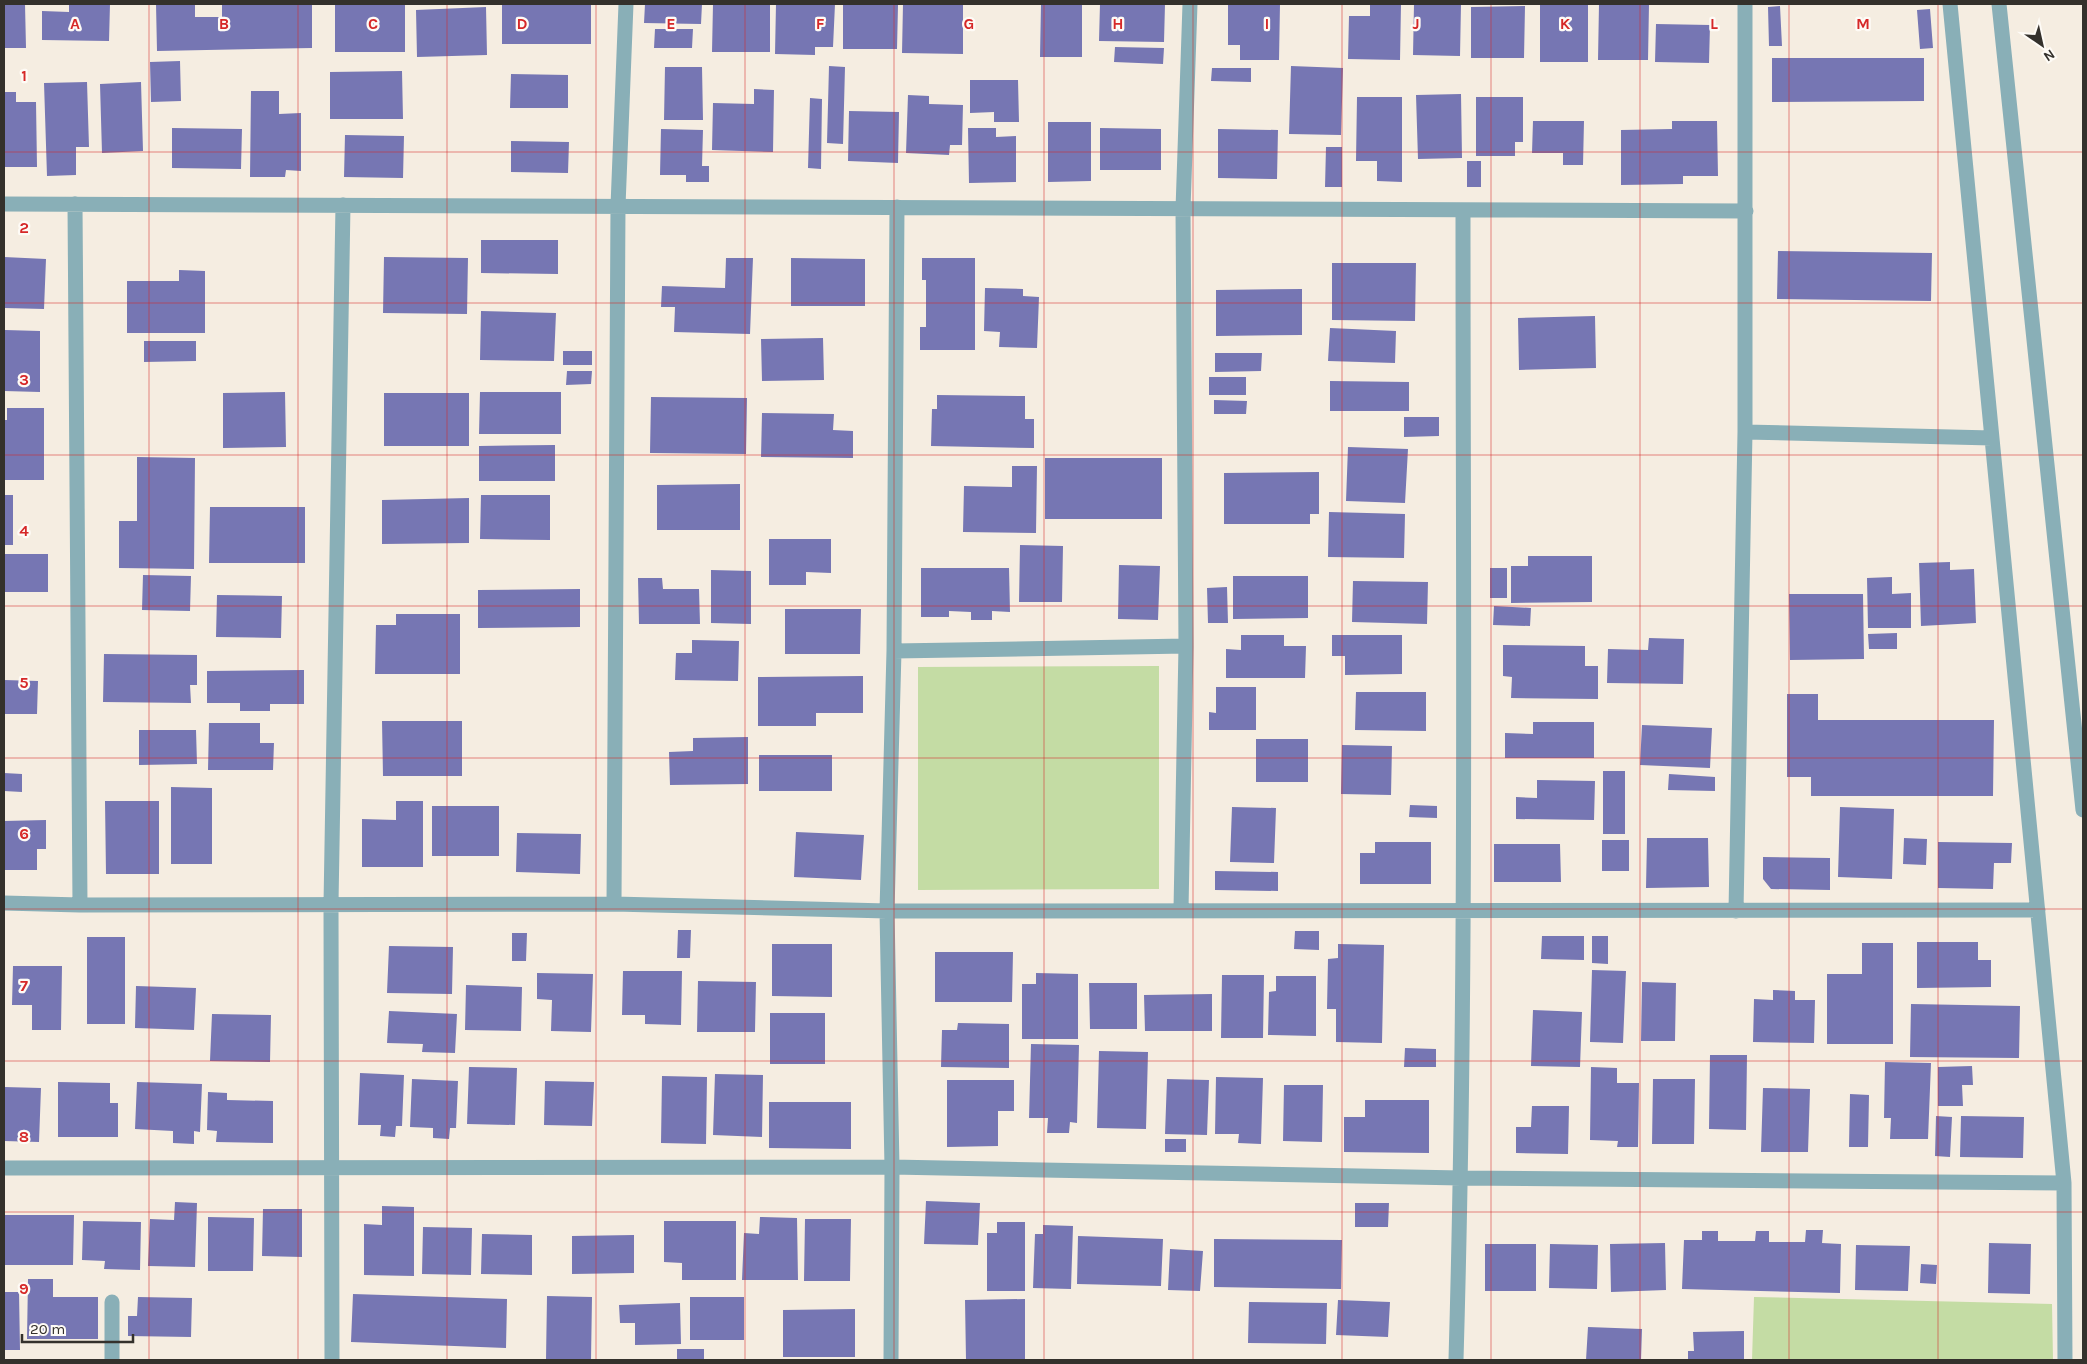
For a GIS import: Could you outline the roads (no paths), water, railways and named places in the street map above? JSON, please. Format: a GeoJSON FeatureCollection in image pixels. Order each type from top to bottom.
{"type":"FeatureCollection","features":[{"type":"Feature","properties":{"kind":"street"},"geometry":{"type":"LineString","coordinates":[[614,904],[618,206],[626,4]]}},
{"type":"Feature","properties":{"kind":"street"},"geometry":{"type":"LineString","coordinates":[[1181,910],[1186,646],[1183,209],[1190,4]]}},
{"type":"Feature","properties":{"kind":"street"},"geometry":{"type":"LineString","coordinates":[[1736,911],[1745,432],[1745,4]]}},
{"type":"Feature","properties":{"kind":"street"},"geometry":{"type":"LineString","coordinates":[[1950,4],[2064,1183],[2065,1360]]}},
{"type":"Feature","properties":{"kind":"street"},"geometry":{"type":"LineString","coordinates":[[1999,4],[2083,810]]}},
{"type":"Feature","properties":{"kind":"street"},"geometry":{"type":"LineString","coordinates":[[4,204],[1746,211]]}},
{"type":"Feature","properties":{"kind":"street"},"geometry":{"type":"LineString","coordinates":[[75,204],[80,905]]}},
{"type":"Feature","properties":{"kind":"street"},"geometry":{"type":"LineString","coordinates":[[332,1360],[331,904],[343,205]]}},
{"type":"Feature","properties":{"kind":"street"},"geometry":{"type":"LineString","coordinates":[[891,1360],[892,1167],[887,911],[894,651],[897,207]]}},
{"type":"Feature","properties":{"kind":"street"},"geometry":{"type":"LineString","coordinates":[[1456,1360],[1461,1178],[1464,910],[1463,210]]}},
{"type":"Feature","properties":{"kind":"street"},"geometry":{"type":"LineString","coordinates":[[1745,432],[1992,438]]}},
{"type":"Feature","properties":{"kind":"street"},"geometry":{"type":"LineString","coordinates":[[894,651],[1186,646]]}},
{"type":"Feature","properties":{"kind":"street"},"geometry":{"type":"LineString","coordinates":[[4,903],[80,905],[614,904],[887,911],[2038,910]]}},
{"type":"Feature","properties":{"kind":"street"},"geometry":{"type":"LineString","coordinates":[[4,1168],[892,1167],[1461,1178],[2064,1183]]}},
{"type":"Feature","properties":{"kind":"street"},"geometry":{"type":"LineString","coordinates":[[112,1302],[112,1360]]}}]}
